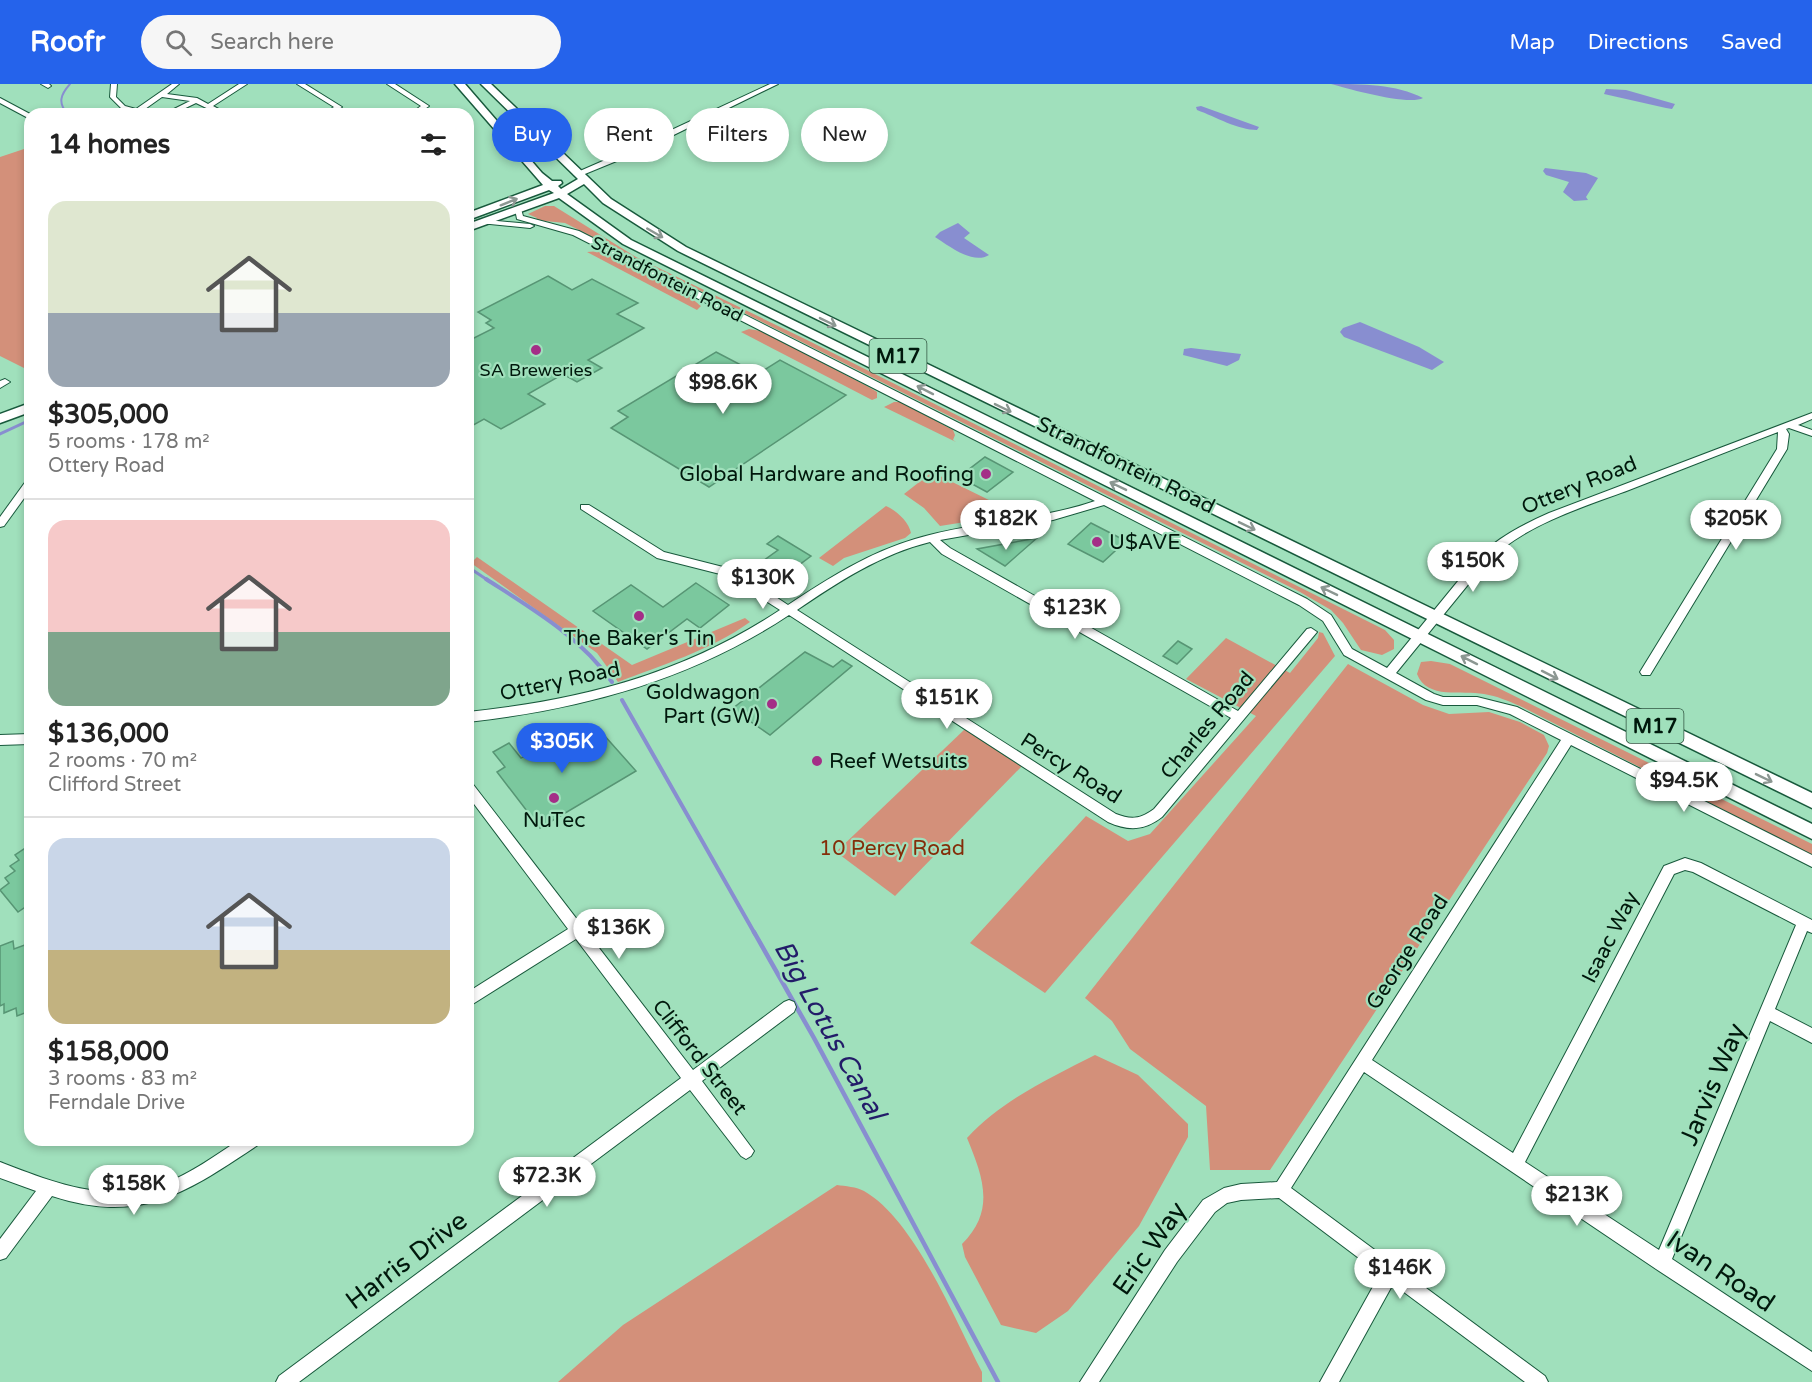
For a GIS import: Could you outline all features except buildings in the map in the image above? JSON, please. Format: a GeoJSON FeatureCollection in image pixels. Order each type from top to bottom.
{"type":"FeatureCollection","features":[{"type":"Feature","properties":{"kind":"main road","name":"Strandfontein Road"},"geometry":{"type":"LineString","coordinates":[[460,84],[488,120],[559,195],[602,226],[651,255],[1812,832]]}},
{"type":"Feature","properties":{"kind":"main road","name":"Strandfontein Road"},"geometry":{"type":"LineString","coordinates":[[486,84],[580,177],[646,228],[712,265],[1812,801]]}},
{"type":"Feature","properties":{"kind":"main road"},"geometry":{"type":"LineString","coordinates":[[474,215],[550,185],[580,177]]}},
{"type":"Feature","properties":{"kind":"main road"},"geometry":{"type":"LineString","coordinates":[[474,226],[559,195],[580,177]]}},
{"type":"Feature","properties":{"kind":"main road"},"geometry":{"type":"LineString","coordinates":[[1,418],[24,408]]}},
{"type":"Feature","properties":{"kind":"street"},"geometry":{"type":"LineString","coordinates":[[114,84],[113,97],[126,108]]}},
{"type":"Feature","properties":{"kind":"street"},"geometry":{"type":"LineString","coordinates":[[162,84],[174,86]]}},
{"type":"Feature","properties":{"kind":"street"},"geometry":{"type":"LineString","coordinates":[[209,106],[244,84]]}},
{"type":"Feature","properties":{"kind":"street"},"geometry":{"type":"LineString","coordinates":[[300,84],[338,106],[337,108]]}},
{"type":"Feature","properties":{"kind":"street"},"geometry":{"type":"LineString","coordinates":[[390,84],[426,106],[423,108]]}},
{"type":"Feature","properties":{"kind":"street"},"geometry":{"type":"LineString","coordinates":[[580,177],[775,84]]}},
{"type":"Feature","properties":{"kind":"street"},"geometry":{"type":"LineString","coordinates":[[143,108],[174,86]]}},
{"type":"Feature","properties":{"kind":"street"},"geometry":{"type":"LineString","coordinates":[[161,95],[197,100],[213,108]]}},
{"type":"Feature","properties":{"kind":"street"},"geometry":{"type":"LineString","coordinates":[[0,100],[24,114]]}},
{"type":"Feature","properties":{"kind":"street"},"geometry":{"type":"LineString","coordinates":[[180,108],[197,100]]}},
{"type":"Feature","properties":{"kind":"street","name":"Strandfontein Road"},"geometry":{"type":"LineString","coordinates":[[518,211],[524,220],[576,233],[1105,501]]}},
{"type":"Feature","properties":{"kind":"street","name":"Strandfontein Road"},"geometry":{"type":"LineString","coordinates":[[490,222],[549,225]]}},
{"type":"Feature","properties":{"kind":"street","name":"Ottery Road"},"geometry":{"type":"LineString","coordinates":[[1389,674],[1491,550],[1522,529],[1812,416]]}},
{"type":"Feature","properties":{"kind":"street"},"geometry":{"type":"LineString","coordinates":[[1646,672],[1782,449],[1785,426],[1812,433]]}},
{"type":"Feature","properties":{"kind":"street"},"geometry":{"type":"LineString","coordinates":[[0,524],[24,491]]}},
{"type":"Feature","properties":{"kind":"street"},"geometry":{"type":"LineString","coordinates":[[1105,501],[1318,611],[1327,618],[1348,651],[1430,697],[1443,701],[1477,701],[1513,710],[1812,861]]}},
{"type":"Feature","properties":{"kind":"street","name":"Ottery Road"},"geometry":{"type":"LineString","coordinates":[[474,716],[550,707],[611,692],[717,652],[863,563],[900,547],[932,538],[1078,510],[1105,501]]}},
{"type":"Feature","properties":{"kind":"street","name":"Percy Road"},"geometry":{"type":"LineString","coordinates":[[585,507],[661,555],[732,574],[1122,823]]}},
{"type":"Feature","properties":{"kind":"street"},"geometry":{"type":"LineString","coordinates":[[932,538],[946,551],[1239,717]]}},
{"type":"Feature","properties":{"kind":"street","name":"Charles Road"},"geometry":{"type":"LineString","coordinates":[[1122,823],[1141,824],[1158,813],[1311,632]]}},
{"type":"Feature","properties":{"kind":"street"},"geometry":{"type":"LineString","coordinates":[[474,711],[489,715]]}},
{"type":"Feature","properties":{"kind":"street","name":"George Road"},"geometry":{"type":"LineString","coordinates":[[1281,1190],[1569,738]]}},
{"type":"Feature","properties":{"kind":"street"},"geometry":{"type":"LineString","coordinates":[[0,740],[24,739]]}},
{"type":"Feature","properties":{"kind":"street","name":"Clifford Street"},"geometry":{"type":"LineString","coordinates":[[474,796],[746,1151]]}},
{"type":"Feature","properties":{"kind":"street","name":"Isaac Way"},"geometry":{"type":"LineString","coordinates":[[1515,1165],[1669,870],[1685,864],[1696,867],[1808,925]]}},
{"type":"Feature","properties":{"kind":"street","name":"Jarvis Way"},"geometry":{"type":"LineString","coordinates":[[1662,1263],[1768,1012],[1808,925]]}},
{"type":"Feature","properties":{"kind":"street"},"geometry":{"type":"LineString","coordinates":[[474,996],[576,931]]}},
{"type":"Feature","properties":{"kind":"street","name":"Harris Drive"},"geometry":{"type":"LineString","coordinates":[[285,1382],[789,1007]]}},
{"type":"Feature","properties":{"kind":"street"},"geometry":{"type":"LineString","coordinates":[[1768,1012],[1812,1036]]}},
{"type":"Feature","properties":{"kind":"street","name":"Ivan Road"},"geometry":{"type":"LineString","coordinates":[[1362,1062],[1812,1362]]}},
{"type":"Feature","properties":{"kind":"street"},"geometry":{"type":"LineString","coordinates":[[0,1170],[48,1188],[91,1199],[113,1201],[161,1193],[191,1179],[243,1146]]}},
{"type":"Feature","properties":{"kind":"street"},"geometry":{"type":"LineString","coordinates":[[0,1252],[48,1188]]}},
{"type":"Feature","properties":{"kind":"street"},"geometry":{"type":"LineString","coordinates":[[1281,1190],[1539,1382]]}},
{"type":"Feature","properties":{"kind":"street","name":"Eric Way"},"geometry":{"type":"LineString","coordinates":[[1089,1382],[1177,1248],[1209,1206],[1224,1196],[1241,1192],[1281,1190]]}},
{"type":"Feature","properties":{"kind":"street"},"geometry":{"type":"LineString","coordinates":[[1329,1382],[1391,1271]]}},
{"type":"Feature","properties":{"kind":"green space"},"geometry":{"type":"Polygon","coordinates":[[[24,149],[24,368],[0,356],[0,157],[24,149]]]}},
{"type":"Feature","properties":{"kind":"green space"},"geometry":{"type":"Polygon","coordinates":[[[545,206],[554,206],[636,257],[805,339],[1385,630],[1394,640],[1394,649],[1382,655],[1361,650],[1331,610],[1300,592],[565,223],[535,220],[537,218],[528,214],[545,206]]]}},
{"type":"Feature","properties":{"kind":"green space"},"geometry":{"type":"Polygon","coordinates":[[[600,251],[686,294],[701,306],[697,310],[587,252],[600,251]]]}},
{"type":"Feature","properties":{"kind":"green space"},"geometry":{"type":"Polygon","coordinates":[[[749,329],[761,331],[867,386],[877,392],[877,398],[872,400],[741,332],[749,329]]]}},
{"type":"Feature","properties":{"kind":"green space"},"geometry":{"type":"Polygon","coordinates":[[[894,402],[901,402],[953,430],[955,435],[953,440],[956,442],[884,407],[894,402]]]}},
{"type":"Feature","properties":{"kind":"green space"},"geometry":{"type":"Polygon","coordinates":[[[932,472],[995,503],[990,507],[1003,516],[940,526],[924,508],[904,494],[932,472]]]}},
{"type":"Feature","properties":{"kind":"green space"},"geometry":{"type":"Polygon","coordinates":[[[886,506],[898,513],[908,525],[911,533],[905,538],[844,558],[833,566],[819,558],[886,506]]]}},
{"type":"Feature","properties":{"kind":"green space"},"geometry":{"type":"Polygon","coordinates":[[[477,557],[632,665],[745,618],[750,622],[703,649],[618,682],[597,653],[474,565],[477,557]]]}},
{"type":"Feature","properties":{"kind":"green space"},"geometry":{"type":"Polygon","coordinates":[[[1319,632],[1323,633],[1335,656],[1045,993],[970,943],[1086,816],[1128,841],[1150,834],[1256,716],[1186,679],[1226,638],[1290,673],[1318,638],[1319,632]]]}},
{"type":"Feature","properties":{"kind":"green space"},"geometry":{"type":"Polygon","coordinates":[[[1421,662],[1450,664],[1812,844],[1812,855],[1520,706],[1489,695],[1437,691],[1429,688],[1417,674],[1421,662]]]}},
{"type":"Feature","properties":{"kind":"green space"},"geometry":{"type":"Polygon","coordinates":[[[1348,664],[1423,705],[1449,714],[1489,712],[1520,722],[1544,735],[1549,746],[1547,753],[1270,1170],[1210,1170],[1206,1106],[1130,1049],[1112,1021],[1085,998],[1348,664]]]}},
{"type":"Feature","properties":{"kind":"green space","name":"10 Percy Road"},"geometry":{"type":"Polygon","coordinates":[[[965,729],[1022,766],[895,896],[836,852],[965,729]]]}},
{"type":"Feature","properties":{"kind":"green space"},"geometry":{"type":"Polygon","coordinates":[[[1095,1055],[1138,1075],[1188,1124],[1188,1137],[1139,1226],[1068,1311],[1036,1333],[1001,1325],[965,1257],[962,1244],[973,1231],[983,1206],[978,1166],[967,1138],[995,1112],[1011,1101],[1095,1055]]]}},
{"type":"Feature","properties":{"kind":"green space"},"geometry":{"type":"Polygon","coordinates":[[[837,1185],[864,1191],[883,1205],[917,1247],[982,1372],[982,1382],[558,1382],[623,1325],[837,1185]]]}},
{"type":"Feature","properties":{"kind":"water"},"geometry":{"type":"Polygon","coordinates":[[[1331,84],[1390,87],[1423,98],[1405,100],[1364,93],[1331,84]]]}},
{"type":"Feature","properties":{"kind":"water"},"geometry":{"type":"Polygon","coordinates":[[[1606,89],[1626,90],[1675,104],[1672,109],[1666,108],[1604,94],[1606,89]]]}},
{"type":"Feature","properties":{"kind":"water"},"geometry":{"type":"Polygon","coordinates":[[[1201,106],[1259,127],[1257,130],[1235,126],[1197,110],[1196,107],[1201,106]]]}},
{"type":"Feature","properties":{"kind":"water"},"geometry":{"type":"Polygon","coordinates":[[[1545,168],[1586,173],[1598,178],[1586,197],[1588,200],[1574,201],[1563,192],[1569,182],[1546,175],[1543,171],[1545,168]]]}},
{"type":"Feature","properties":{"kind":"water"},"geometry":{"type":"Polygon","coordinates":[[[958,223],[970,233],[964,238],[989,255],[976,258],[969,256],[935,237],[958,223]]]}},
{"type":"Feature","properties":{"kind":"water"},"geometry":{"type":"Polygon","coordinates":[[[1360,322],[1419,347],[1444,362],[1432,370],[1344,337],[1340,332],[1343,328],[1360,322]]]}},
{"type":"Feature","properties":{"kind":"water"},"geometry":{"type":"Polygon","coordinates":[[[1184,349],[1241,354],[1239,360],[1227,366],[1183,355],[1184,349]]]}},
{"type":"Feature","properties":{"kind":"waterway"},"geometry":{"type":"LineString","coordinates":[[64,108],[61,102],[64,91],[70,84]]}},
{"type":"Feature","properties":{"kind":"waterway"},"geometry":{"type":"LineString","coordinates":[[0,434],[24,423]]}},
{"type":"Feature","properties":{"kind":"waterway","name":"Big Lotus Canal"},"geometry":{"type":"LineString","coordinates":[[474,571],[486,579]]}},
{"type":"Feature","properties":{"kind":"waterway","name":"Big Lotus Canal"},"geometry":{"type":"LineString","coordinates":[[486,579],[537,612],[570,637],[586,651],[612,682]]}},
{"type":"Feature","properties":{"kind":"waterway","name":"Big Lotus Canal"},"geometry":{"type":"LineString","coordinates":[[622,700],[755,934]]}},
{"type":"Feature","properties":{"kind":"waterway","name":"Big Lotus Canal"},"geometry":{"type":"LineString","coordinates":[[754,932],[814,1038],[998,1382]]}},
{"type":"Feature","properties":{"kind":"place","name":"SA Breweries"},"geometry":{"type":"Point","coordinates":[536,350]}},
{"type":"Feature","properties":{"kind":"place","name":"Global Hardware and Roofing"},"geometry":{"type":"Point","coordinates":[986,474]}},
{"type":"Feature","properties":{"kind":"place","name":"U$AVE"},"geometry":{"type":"Point","coordinates":[1097,542]}},
{"type":"Feature","properties":{"kind":"place","name":"The Baker's Tin"},"geometry":{"type":"Point","coordinates":[639,616]}},
{"type":"Feature","properties":{"kind":"place","name":"Goldwagon Part (GW)"},"geometry":{"type":"Point","coordinates":[772,704]}},
{"type":"Feature","properties":{"kind":"place","name":"Reef Wetsuits"},"geometry":{"type":"Point","coordinates":[817,761]}},
{"type":"Feature","properties":{"kind":"place","name":"NuTec"},"geometry":{"type":"Point","coordinates":[554,798]}}]}
